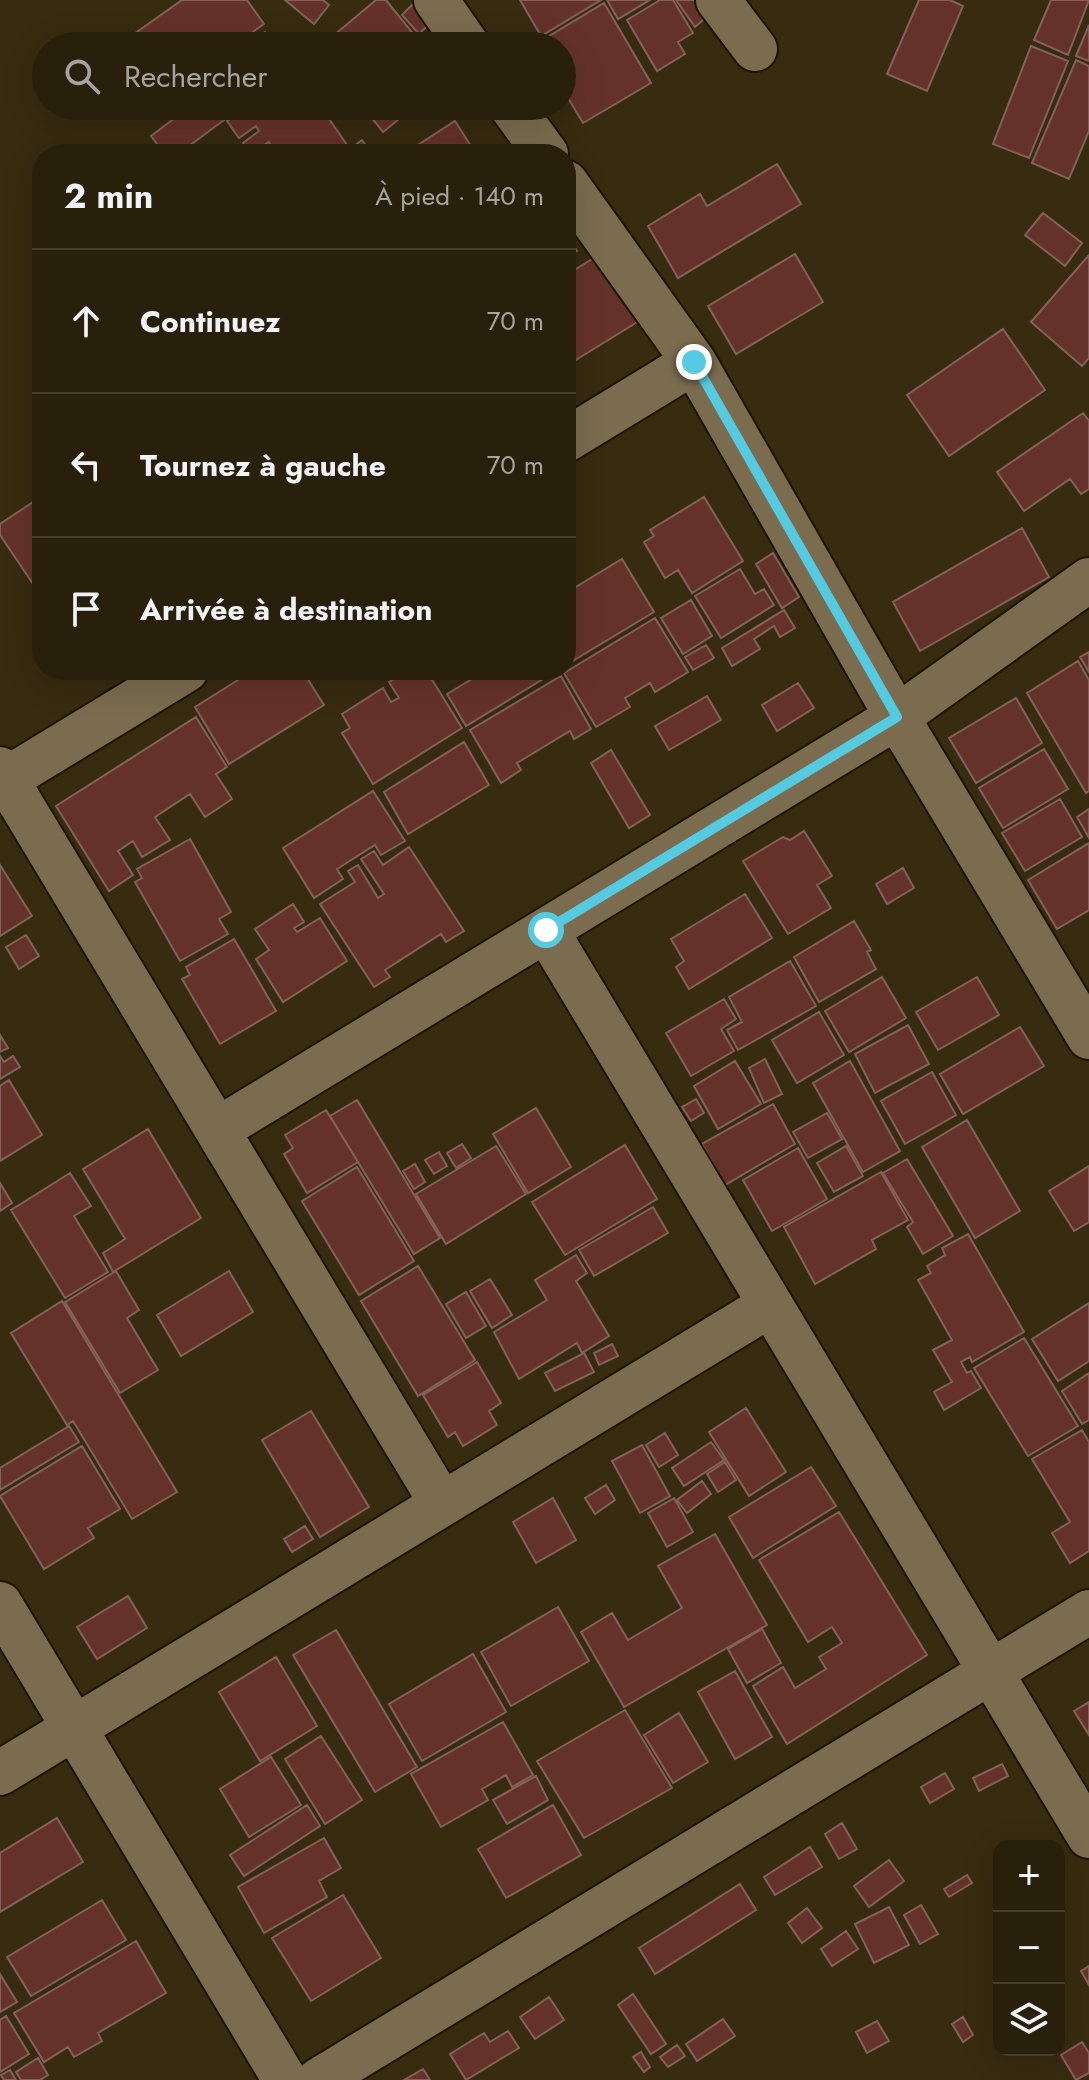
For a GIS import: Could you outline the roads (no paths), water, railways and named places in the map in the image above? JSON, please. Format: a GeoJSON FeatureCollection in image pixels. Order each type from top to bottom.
{"type":"FeatureCollection","features":[{"type":"Feature","properties":{"kind":"street"},"geometry":{"type":"LineString","coordinates":[[436,0],[458,32]]}},
{"type":"Feature","properties":{"kind":"street"},"geometry":{"type":"LineString","coordinates":[[718,0],[755,49]]}},
{"type":"Feature","properties":{"kind":"street"},"geometry":{"type":"LineString","coordinates":[[521,120],[539,144]]}},
{"type":"Feature","properties":{"kind":"street"},"geometry":{"type":"LineString","coordinates":[[576,197],[694,362],[897,717],[1089,1037]]}},
{"type":"Feature","properties":{"kind":"street"},"geometry":{"type":"LineString","coordinates":[[576,434],[694,362]]}},
{"type":"Feature","properties":{"kind":"street"},"geometry":{"type":"LineString","coordinates":[[217,1130],[897,717],[1089,580]]}},
{"type":"Feature","properties":{"kind":"street"},"geometry":{"type":"LineString","coordinates":[[169,680],[2,777],[442,1504]]}},
{"type":"Feature","properties":{"kind":"street"},"geometry":{"type":"LineString","coordinates":[[546,930],[1089,1836]]}},
{"type":"Feature","properties":{"kind":"street"},"geometry":{"type":"LineString","coordinates":[[0,1773],[770,1305]]}},
{"type":"Feature","properties":{"kind":"street"},"geometry":{"type":"LineString","coordinates":[[0,1604],[285,2080]]}},
{"type":"Feature","properties":{"kind":"street"},"geometry":{"type":"LineString","coordinates":[[319,2080],[1089,1612]]}}]}
